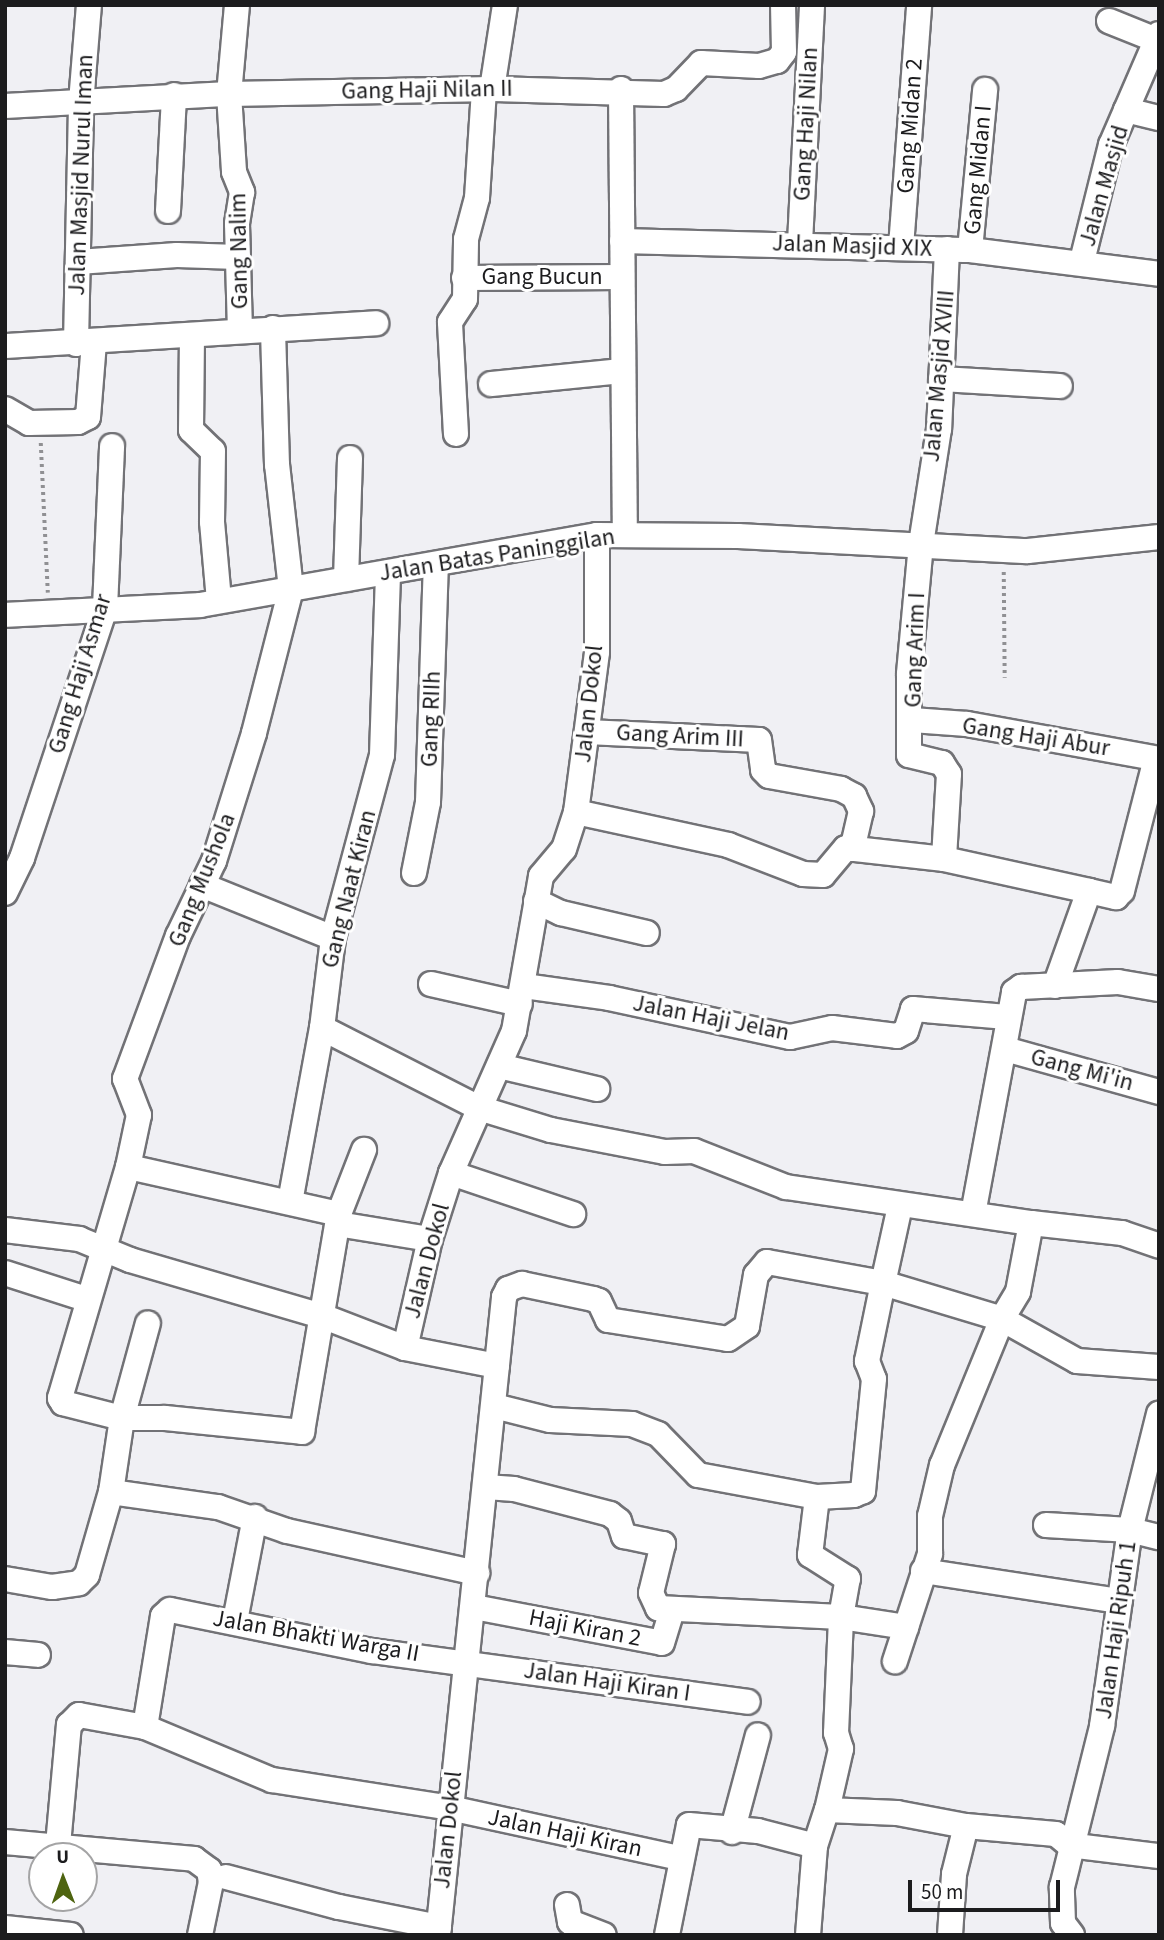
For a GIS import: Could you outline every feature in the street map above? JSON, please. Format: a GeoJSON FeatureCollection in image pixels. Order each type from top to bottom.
{"type":"FeatureCollection","features":[{"type":"Feature","properties":{"kind":"street","name":"Jalan Masjid Nurul Iman"},"geometry":{"type":"LineString","coordinates":[[40,423],[78,422],[88,417],[78,262],[81,102],[89,5]]}},
{"type":"Feature","properties":{"kind":"street","name":"Gang Nalim"},"geometry":{"type":"LineString","coordinates":[[237,5],[229,93],[234,172],[242,192],[238,257],[240,331]]}},
{"type":"Feature","properties":{"kind":"street"},"geometry":{"type":"LineString","coordinates":[[457,434],[450,322],[465,299],[466,239],[477,198],[488,89],[505,5]]}},
{"type":"Feature","properties":{"kind":"street","name":"Gang Haji Nilan II"},"geometry":{"type":"LineString","coordinates":[[5,106],[229,93],[488,89],[621,89],[670,92],[701,63],[773,64],[784,52],[783,5]]}},
{"type":"Feature","properties":{"kind":"street","name":"Gang Haji Nilan"},"geometry":{"type":"LineString","coordinates":[[800,243],[812,5]]}},
{"type":"Feature","properties":{"kind":"street","name":"Gang Midan 2"},"geometry":{"type":"LineString","coordinates":[[901,247],[919,5]]}},
{"type":"Feature","properties":{"kind":"street"},"geometry":{"type":"LineString","coordinates":[[1109,21],[1158,39]]}},
{"type":"Feature","properties":{"kind":"street","name":"Jalan Masjid"},"geometry":{"type":"LineString","coordinates":[[1082,261],[1102,173],[1126,110],[1158,39]]}},
{"type":"Feature","properties":{"kind":"street"},"geometry":{"type":"LineString","coordinates":[[621,89],[625,534]]}},
{"type":"Feature","properties":{"kind":"street","name":"Gang Midan I"},"geometry":{"type":"LineString","coordinates":[[959,249],[985,90]]}},
{"type":"Feature","properties":{"kind":"street"},"geometry":{"type":"LineString","coordinates":[[169,211],[174,96]]}},
{"type":"Feature","properties":{"kind":"street"},"geometry":{"type":"LineString","coordinates":[[1126,110],[1159,117]]}},
{"type":"Feature","properties":{"kind":"street","name":"Jalan Masjid XIX"},"geometry":{"type":"LineString","coordinates":[[622,241],[800,243],[959,249],[1082,261],[1159,274]]}},
{"type":"Feature","properties":{"kind":"street","name":"Jalan Masjid XVIII"},"geometry":{"type":"LineString","coordinates":[[921,544],[939,429],[941,379],[959,249]]}},
{"type":"Feature","properties":{"kind":"street"},"geometry":{"type":"LineString","coordinates":[[78,262],[177,256],[238,257]]}},
{"type":"Feature","properties":{"kind":"street","name":"Gang Bucun"},"geometry":{"type":"LineString","coordinates":[[464,278],[621,277]]}},
{"type":"Feature","properties":{"kind":"street"},"geometry":{"type":"LineString","coordinates":[[5,346],[376,323]]}},
{"type":"Feature","properties":{"kind":"street"},"geometry":{"type":"LineString","coordinates":[[273,328],[277,465],[290,589]]}},
{"type":"Feature","properties":{"kind":"street"},"geometry":{"type":"LineString","coordinates":[[192,335],[191,433],[213,451],[212,522],[219,601]]}},
{"type":"Feature","properties":{"kind":"street"},"geometry":{"type":"LineString","coordinates":[[492,384],[622,370]]}},
{"type":"Feature","properties":{"kind":"street"},"geometry":{"type":"LineString","coordinates":[[941,379],[1060,386]]}},
{"type":"Feature","properties":{"kind":"street"},"geometry":{"type":"LineString","coordinates":[[5,409],[24,422],[40,423]]}},
{"type":"Feature","properties":{"kind":"street","name":"Gang Haji Asmar"},"geometry":{"type":"LineString","coordinates":[[5,893],[13,856],[105,608],[112,446]]}},
{"type":"Feature","properties":{"kind":"street"},"geometry":{"type":"LineString","coordinates":[[346,579],[350,458]]}},
{"type":"Feature","properties":{"kind":"street","name":"Jalan Batas Paninggilan"},"geometry":{"type":"LineString","coordinates":[[5,615],[219,601],[597,536],[625,534],[1049,550],[1159,537]]}},
{"type":"Feature","properties":{"kind":"street","name":"Jalan Dokol"},"geometry":{"type":"LineString","coordinates":[[438,1931],[498,1366],[405,1348],[430,1240],[452,1173],[499,1066],[522,995],[541,876],[564,849],[576,812],[597,652],[597,536]]}},
{"type":"Feature","properties":{"kind":"street","name":"Gang Arim I"},"geometry":{"type":"LineString","coordinates":[[921,544],[909,674],[912,720],[909,755],[942,763],[949,774],[944,859]]}},
{"type":"Feature","properties":{"kind":"street","name":"Gang RIIh"},"geometry":{"type":"LineString","coordinates":[[414,873],[428,802],[436,564]]}},
{"type":"Feature","properties":{"kind":"street","name":"Gang Naat Kiran"},"geometry":{"type":"LineString","coordinates":[[290,1202],[322,1028],[333,938],[382,755],[388,574]]}},
{"type":"Feature","properties":{"kind":"street","name":"Gang Mushola"},"geometry":{"type":"LineString","coordinates":[[121,1418],[60,1398],[101,1246],[128,1167],[139,1115],[125,1079],[202,886],[243,773],[290,589]]}},
{"type":"Feature","properties":{"kind":"street","name":"Gang Haji Abur"},"geometry":{"type":"LineString","coordinates":[[912,720],[967,724],[1157,759]]}},
{"type":"Feature","properties":{"kind":"street","name":"Gang Arim III"},"geometry":{"type":"LineString","coordinates":[[587,732],[759,740],[763,770],[769,776],[841,789],[853,796],[861,811],[852,849]]}},
{"type":"Feature","properties":{"kind":"street"},"geometry":{"type":"LineString","coordinates":[[576,812],[728,845],[803,874],[823,875],[834,866],[841,849],[852,849],[944,859],[1116,897],[1122,891],[1157,759]]}},
{"type":"Feature","properties":{"kind":"street"},"geometry":{"type":"LineString","coordinates":[[202,886],[333,938]]}},
{"type":"Feature","properties":{"kind":"street"},"geometry":{"type":"LineString","coordinates":[[1055,986],[1089,891]]}},
{"type":"Feature","properties":{"kind":"street"},"geometry":{"type":"LineString","coordinates":[[536,901],[561,913],[647,933]]}},
{"type":"Feature","properties":{"kind":"street"},"geometry":{"type":"LineString","coordinates":[[973,1214],[1005,1049],[1007,1017],[1017,989],[1118,982],[1159,989]]}},
{"type":"Feature","properties":{"kind":"street"},"geometry":{"type":"LineString","coordinates":[[431,984],[522,995]]}},
{"type":"Feature","properties":{"kind":"street","name":"Jalan Haji Jelan"},"geometry":{"type":"LineString","coordinates":[[522,995],[609,998],[790,1037],[832,1028],[897,1036],[906,1031],[914,1009],[1007,1017]]}},
{"type":"Feature","properties":{"kind":"street"},"geometry":{"type":"LineString","coordinates":[[322,1028],[479,1108],[551,1130],[665,1152],[694,1151],[786,1187],[900,1206],[1122,1233],[1159,1246]]}},
{"type":"Feature","properties":{"kind":"street","name":"Gang Mi'in"},"geometry":{"type":"LineString","coordinates":[[1005,1049],[1159,1092]]}},
{"type":"Feature","properties":{"kind":"street"},"geometry":{"type":"LineString","coordinates":[[499,1066],[597,1089]]}},
{"type":"Feature","properties":{"kind":"street"},"geometry":{"type":"LineString","coordinates":[[121,1418],[165,1418],[302,1432],[338,1219],[364,1150]]}},
{"type":"Feature","properties":{"kind":"street"},"geometry":{"type":"LineString","coordinates":[[128,1167],[290,1202],[338,1219],[430,1240]]}},
{"type":"Feature","properties":{"kind":"street"},"geometry":{"type":"LineString","coordinates":[[452,1173],[573,1214]]}},
{"type":"Feature","properties":{"kind":"street"},"geometry":{"type":"LineString","coordinates":[[494,1406],[550,1420],[632,1424],[658,1434],[698,1475],[817,1497],[863,1491],[874,1379],[867,1361],[900,1206]]}},
{"type":"Feature","properties":{"kind":"street"},"geometry":{"type":"LineString","coordinates":[[895,1661],[930,1554],[930,1516],[942,1465],[1002,1319],[1024,1274],[1031,1223]]}},
{"type":"Feature","properties":{"kind":"street"},"geometry":{"type":"LineString","coordinates":[[5,1230],[56,1234],[101,1246],[130,1260],[322,1316],[405,1348]]}},
{"type":"Feature","properties":{"kind":"street"},"geometry":{"type":"LineString","coordinates":[[498,1366],[504,1297],[514,1284],[599,1301],[608,1320],[728,1339],[747,1326],[756,1275],[767,1262],[883,1283],[1002,1319],[1077,1361],[1159,1367]]}},
{"type":"Feature","properties":{"kind":"street"},"geometry":{"type":"LineString","coordinates":[[5,1273],[86,1299]]}},
{"type":"Feature","properties":{"kind":"street"},"geometry":{"type":"LineString","coordinates":[[5,1579],[52,1587],[79,1583],[87,1575],[111,1492],[121,1418],[148,1322]]}},
{"type":"Feature","properties":{"kind":"street","name":"Jalan Haji Ripuh 1"},"geometry":{"type":"LineString","coordinates":[[1061,1931],[1069,1845],[1102,1726],[1130,1530],[1159,1414]]}},
{"type":"Feature","properties":{"kind":"street"},"geometry":{"type":"LineString","coordinates":[[486,1487],[514,1489],[610,1514],[619,1521],[624,1536],[663,1544],[652,1599],[659,1608],[841,1617],[906,1627]]}},
{"type":"Feature","properties":{"kind":"street"},"geometry":{"type":"LineString","coordinates":[[111,1492],[255,1517],[287,1531],[477,1573]]}},
{"type":"Feature","properties":{"kind":"street"},"geometry":{"type":"LineString","coordinates":[[807,1935],[815,1846],[827,1810],[841,1744],[836,1734],[841,1617],[848,1579],[810,1555],[817,1497]]}},
{"type":"Feature","properties":{"kind":"street"},"geometry":{"type":"LineString","coordinates":[[235,1621],[255,1517]]}},
{"type":"Feature","properties":{"kind":"street"},"geometry":{"type":"LineString","coordinates":[[1046,1525],[1130,1530],[1159,1537]]}},
{"type":"Feature","properties":{"kind":"street"},"geometry":{"type":"LineString","coordinates":[[923,1571],[1120,1601]]}},
{"type":"Feature","properties":{"kind":"street","name":"Haji Kiran 2"},"geometry":{"type":"LineString","coordinates":[[474,1606],[663,1643],[672,1610]]}},
{"type":"Feature","properties":{"kind":"street","name":"Jalan Bhakti Warga II"},"geometry":{"type":"LineString","coordinates":[[145,1727],[167,1611],[235,1621],[372,1651],[466,1662]]}},
{"type":"Feature","properties":{"kind":"street"},"geometry":{"type":"LineString","coordinates":[[5,1652],[38,1655]]}},
{"type":"Feature","properties":{"kind":"street","name":"Jalan Haji Kiran I"},"geometry":{"type":"LineString","coordinates":[[466,1662],[748,1702]]}},
{"type":"Feature","properties":{"kind":"street","name":"Jalan Haji Kiran"},"geometry":{"type":"LineString","coordinates":[[58,1842],[70,1719],[79,1715],[145,1727],[272,1780],[450,1808],[680,1858]]}},
{"type":"Feature","properties":{"kind":"street"},"geometry":{"type":"LineString","coordinates":[[733,1832],[758,1735]]}},
{"type":"Feature","properties":{"kind":"street"},"geometry":{"type":"LineString","coordinates":[[827,1810],[897,1813],[966,1826],[1056,1833],[1069,1845],[1159,1856]]}},
{"type":"Feature","properties":{"kind":"street"},"geometry":{"type":"LineString","coordinates":[[667,1935],[680,1858],[692,1823],[733,1832],[758,1831],[815,1846]]}},
{"type":"Feature","properties":{"kind":"street"},"geometry":{"type":"LineString","coordinates":[[950,1935],[954,1874],[966,1826]]}},
{"type":"Feature","properties":{"kind":"street"},"geometry":{"type":"LineString","coordinates":[[5,1842],[28,1843]]}},
{"type":"Feature","properties":{"kind":"street"},"geometry":{"type":"LineString","coordinates":[[98,1849],[194,1859],[209,1870],[211,1882],[200,1935]]}},
{"type":"Feature","properties":{"kind":"street"},"geometry":{"type":"LineString","coordinates":[[226,1877],[438,1931]]}},
{"type":"Feature","properties":{"kind":"street"},"geometry":{"type":"LineString","coordinates":[[567,1905],[570,1922],[604,1935]]}},
{"type":"Feature","properties":{"kind":"street"},"geometry":{"type":"LineString","coordinates":[[5,1928],[71,1935]]}},
{"type":"Feature","properties":{"kind":"path"},"geometry":{"type":"LineString","coordinates":[[40,423],[48,613]]}},
{"type":"Feature","properties":{"kind":"path"},"geometry":{"type":"LineString","coordinates":[[1003,549],[1008,630],[1005,678]]}}]}
